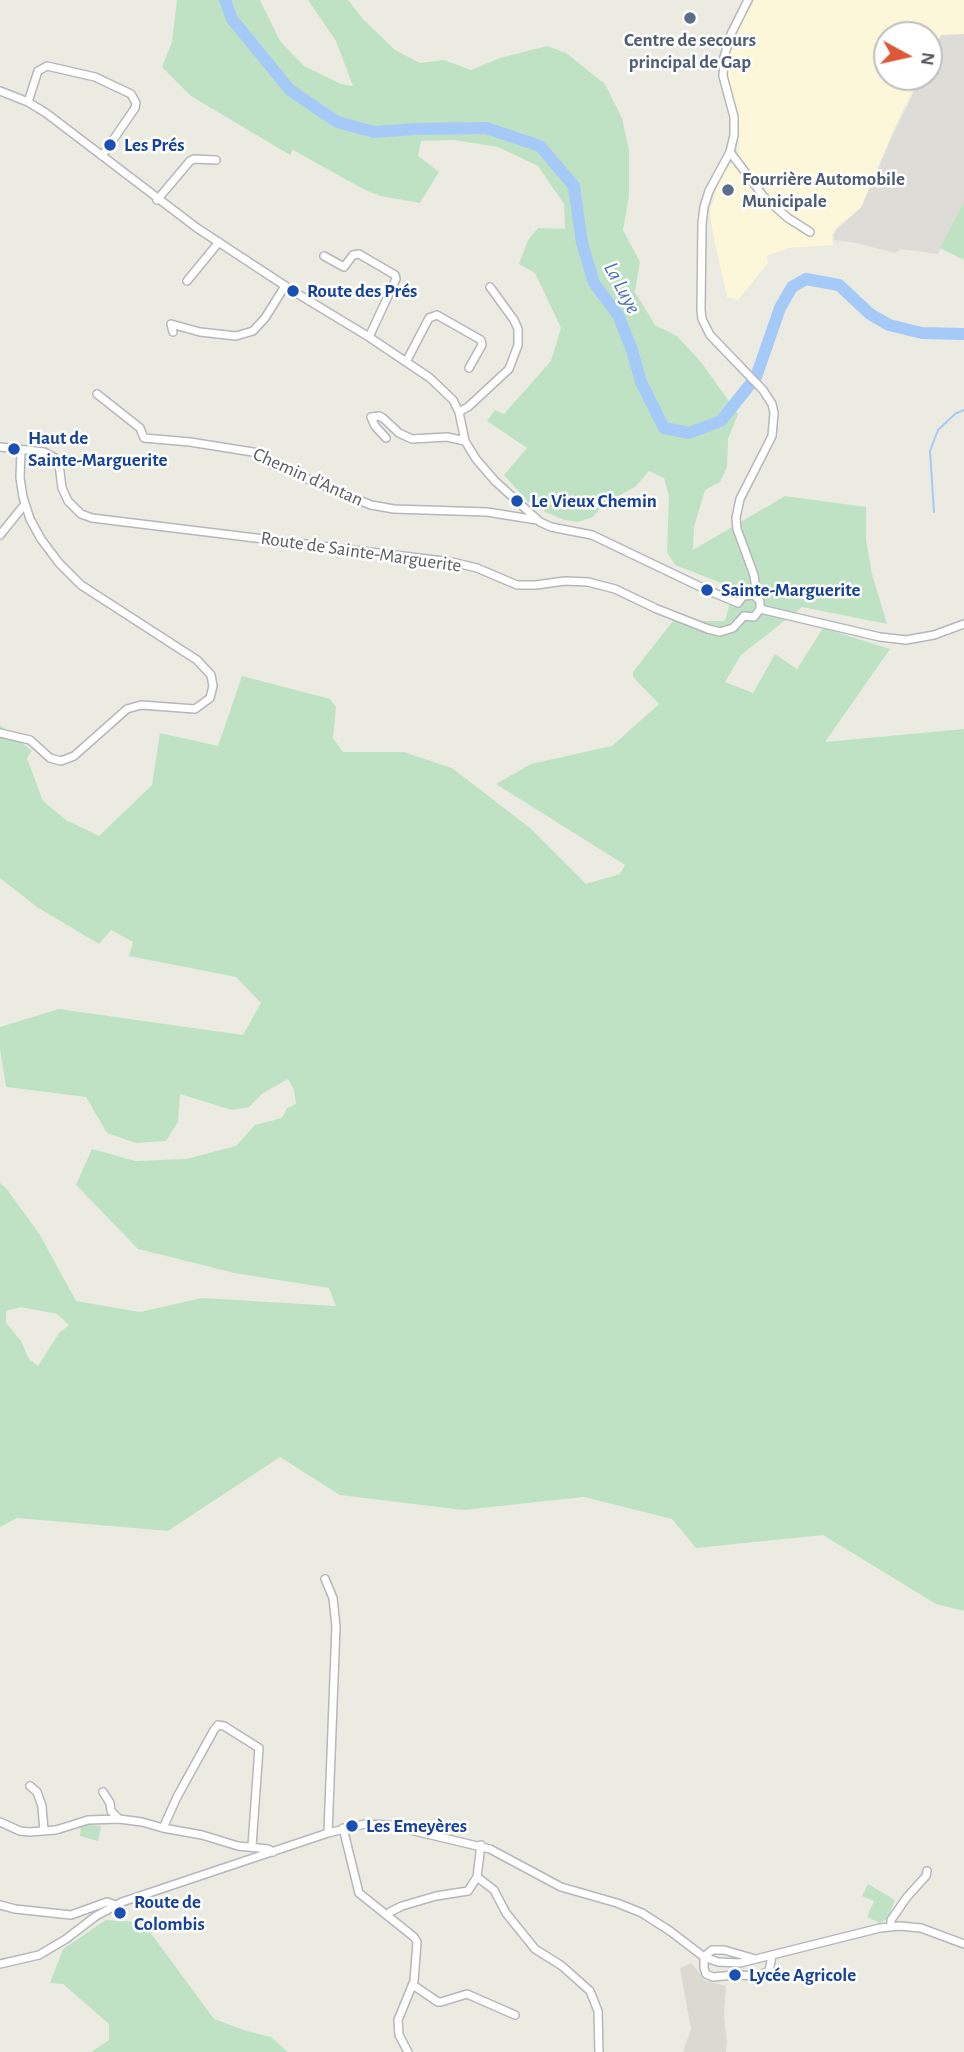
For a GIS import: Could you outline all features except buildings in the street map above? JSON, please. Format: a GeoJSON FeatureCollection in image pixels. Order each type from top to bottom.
{"type":"FeatureCollection","features":[{"type":"Feature","properties":{"kind":"street"},"geometry":{"type":"LineString","coordinates":[[748,0],[728,41],[723,64],[724,84],[734,117],[734,135],[728,155],[709,191],[704,207],[701,310],[702,319],[710,335],[763,390],[772,404],[775,424],[767,448],[740,499],[736,518],[737,529],[754,575],[760,601],[760,609],[754,617],[744,616],[738,609],[738,603],[747,595],[754,575]]}},
{"type":"Feature","properties":{"kind":"street"},"geometry":{"type":"LineString","coordinates":[[28,102],[38,71],[47,66],[95,77],[131,94],[136,103],[135,108],[102,156]]}},
{"type":"Feature","properties":{"kind":"street"},"geometry":{"type":"LineString","coordinates":[[0,91],[28,102],[63,124],[157,200],[285,286],[369,337],[442,388],[459,412],[465,441],[476,459],[495,481],[537,520],[551,527],[592,535],[738,603]]}},
{"type":"Feature","properties":{"kind":"street"},"geometry":{"type":"LineString","coordinates":[[728,155],[764,197],[788,218],[810,232]]}},
{"type":"Feature","properties":{"kind":"street"},"geometry":{"type":"LineString","coordinates":[[157,200],[190,161],[216,160]]}},
{"type":"Feature","properties":{"kind":"street"},"geometry":{"type":"LineString","coordinates":[[187,281],[219,242]]}},
{"type":"Feature","properties":{"kind":"street"},"geometry":{"type":"LineString","coordinates":[[324,256],[344,267],[353,255],[359,254],[395,275],[396,279],[369,337]]}},
{"type":"Feature","properties":{"kind":"street"},"geometry":{"type":"LineString","coordinates":[[173,332],[171,324],[200,332],[236,335],[253,331],[265,318],[285,286]]}},
{"type":"Feature","properties":{"kind":"street"},"geometry":{"type":"LineString","coordinates":[[459,412],[509,369],[518,345],[518,329],[514,320],[490,287]]}},
{"type":"Feature","properties":{"kind":"street"},"geometry":{"type":"LineString","coordinates":[[405,362],[429,318],[437,315],[481,340],[482,345],[469,368]]}},
{"type":"Feature","properties":{"kind":"street","name":"Chemin d'Antan"},"geometry":{"type":"LineString","coordinates":[[97,394],[140,428],[144,438],[258,453],[265,456],[271,464],[371,505],[394,509],[487,512],[537,520]]}},
{"type":"Feature","properties":{"kind":"street"},"geometry":{"type":"LineString","coordinates":[[386,438],[371,417],[383,418],[399,433],[412,439],[447,437],[465,441]]}},
{"type":"Feature","properties":{"kind":"street","name":"Route de Sainte-Marguerite"},"geometry":{"type":"LineString","coordinates":[[0,447],[44,452],[55,458],[68,501],[81,514],[92,517],[452,562],[477,568],[517,585],[588,582],[615,589],[657,609],[720,632],[733,628],[744,616]]}},
{"type":"Feature","properties":{"kind":"street"},"geometry":{"type":"LineString","coordinates":[[0,733],[30,740],[50,758],[61,761],[74,756],[127,709],[141,705],[195,709],[210,698],[213,686],[211,675],[197,660],[81,585],[59,563],[30,519],[20,478],[21,450]]}},
{"type":"Feature","properties":{"kind":"street"},"geometry":{"type":"LineString","coordinates":[[0,535],[25,504]]}},
{"type":"Feature","properties":{"kind":"street"},"geometry":{"type":"LineString","coordinates":[[747,595],[757,597]]}},
{"type":"Feature","properties":{"kind":"street"},"geometry":{"type":"LineString","coordinates":[[760,609],[880,637],[906,640],[934,635],[964,624]]}},
{"type":"Feature","properties":{"kind":"street"},"geometry":{"type":"LineString","coordinates":[[325,1579],[333,1598],[336,1626],[328,1833]]}},
{"type":"Feature","properties":{"kind":"street"},"geometry":{"type":"LineString","coordinates":[[163,1828],[214,1730],[218,1725],[224,1726],[259,1748],[252,1846]]}},
{"type":"Feature","properties":{"kind":"street"},"geometry":{"type":"LineString","coordinates":[[30,1786],[37,1792],[42,1806],[44,1831]]}},
{"type":"Feature","properties":{"kind":"street"},"geometry":{"type":"LineString","coordinates":[[103,1792],[110,1803],[111,1811],[119,1819]]}},
{"type":"Feature","properties":{"kind":"street"},"geometry":{"type":"LineString","coordinates":[[0,1822],[20,1831],[44,1831],[88,1820],[119,1819],[273,1852]]}},
{"type":"Feature","properties":{"kind":"street"},"geometry":{"type":"LineString","coordinates":[[0,1965],[39,1955],[116,1905],[343,1828],[365,1824],[379,1824],[481,1845],[561,1887],[642,1913],[705,1957],[718,1962],[733,1964],[763,1958],[891,1927],[921,1928],[964,1944]]}},
{"type":"Feature","properties":{"kind":"street"},"geometry":{"type":"LineString","coordinates":[[343,1828],[357,1890],[417,1942],[413,1984],[398,2021],[399,2035],[408,2052]]}},
{"type":"Feature","properties":{"kind":"street"},"geometry":{"type":"LineString","coordinates":[[388,1916],[402,1906],[436,1896],[468,1891],[477,1877],[481,1845]]}},
{"type":"Feature","properties":{"kind":"street"},"geometry":{"type":"LineString","coordinates":[[891,1927],[891,1920],[927,1871]]}},
{"type":"Feature","properties":{"kind":"street"},"geometry":{"type":"LineString","coordinates":[[477,1877],[494,1890],[506,1913],[535,1949],[562,1966],[590,1992],[598,2011],[599,2052]]}},
{"type":"Feature","properties":{"kind":"street"},"geometry":{"type":"LineString","coordinates":[[0,1905],[71,1915],[107,1902],[116,1905]]}},
{"type":"Feature","properties":{"kind":"street"},"geometry":{"type":"LineString","coordinates":[[763,1958],[712,1950],[705,1957],[704,1968],[709,1976],[763,1975],[769,1971],[772,1956]]}},
{"type":"Feature","properties":{"kind":"street"},"geometry":{"type":"LineString","coordinates":[[413,1984],[438,2002],[467,1994],[515,2015]]}},
{"type":"Feature","properties":{"kind":"shaded area"},"geometry":{"type":"Polygon","coordinates":[[[755,0],[964,0],[964,34],[943,36],[943,21],[873,21],[873,91],[912,91],[861,207],[835,229],[832,235],[833,245],[788,248],[767,256],[768,263],[738,300],[727,297],[710,210],[721,176],[739,154],[738,116],[727,77],[733,37],[755,0]]]}},
{"type":"Feature","properties":{"kind":"shaded area"},"geometry":{"type":"Polygon","coordinates":[[[964,34],[964,202],[938,254],[901,249],[895,253],[834,240],[837,229],[861,208],[914,91],[943,91],[943,35],[964,34]]]}},
{"type":"Feature","properties":{"kind":"shaded area"},"geometry":{"type":"Polygon","coordinates":[[[692,1963],[704,1980],[726,1986],[726,2052],[683,2052],[691,2029],[680,1968],[692,1963]]]}},
{"type":"Feature","properties":{"kind":"green space"},"geometry":{"type":"Polygon","coordinates":[[[177,0],[260,0],[280,41],[304,66],[341,84],[353,86],[336,41],[308,0],[348,0],[395,50],[420,63],[444,60],[471,70],[500,58],[547,46],[566,53],[605,84],[622,118],[629,150],[629,196],[623,230],[640,262],[635,292],[655,325],[677,336],[701,362],[738,414],[728,439],[727,467],[720,482],[705,490],[694,527],[693,550],[785,496],[866,507],[866,540],[872,574],[887,624],[802,607],[741,655],[725,682],[753,693],[775,654],[797,669],[823,628],[890,649],[825,742],[964,729],[964,1611],[936,1604],[823,1535],[696,1548],[672,1519],[584,1497],[463,1510],[340,1495],[280,1457],[168,1531],[17,1518],[0,1527],[0,1183],[40,1235],[76,1301],[140,1312],[202,1298],[336,1306],[329,1288],[234,1273],[138,1249],[76,1185],[92,1149],[135,1161],[186,1159],[236,1146],[255,1125],[282,1118],[287,1108],[296,1104],[294,1090],[288,1079],[263,1093],[249,1107],[232,1110],[180,1094],[178,1122],[166,1141],[136,1143],[107,1133],[86,1097],[6,1087],[0,1049],[0,1027],[59,1009],[243,1035],[261,1003],[236,977],[129,956],[133,942],[111,930],[99,944],[37,907],[0,878],[0,725],[32,751],[27,758],[43,801],[66,820],[99,836],[152,785],[160,733],[218,746],[242,676],[330,699],[336,707],[333,738],[343,752],[404,752],[452,768],[530,828],[586,884],[620,874],[625,865],[496,784],[531,764],[612,746],[659,704],[633,677],[633,672],[673,621],[725,621],[734,588],[675,565],[667,552],[669,496],[664,478],[649,471],[635,487],[605,503],[593,517],[578,522],[545,512],[540,503],[528,502],[504,475],[527,448],[487,421],[495,410],[504,414],[551,361],[561,328],[535,273],[519,264],[528,240],[538,228],[565,229],[564,204],[538,166],[498,147],[454,140],[421,141],[418,156],[439,172],[420,203],[380,196],[293,150],[290,155],[191,96],[162,67],[172,42],[177,0]],[[21,1307],[6,1311],[6,1323],[21,1341],[29,1359],[38,1366],[59,1333],[69,1325],[57,1314],[21,1307]]]}},
{"type":"Feature","properties":{"kind":"green space"},"geometry":{"type":"Polygon","coordinates":[[[964,202],[964,260],[940,248],[964,202]]]}},
{"type":"Feature","properties":{"kind":"green space"},"geometry":{"type":"Polygon","coordinates":[[[81,1824],[101,1826],[98,1841],[80,1836],[81,1824]]]}},
{"type":"Feature","properties":{"kind":"green space"},"geometry":{"type":"Polygon","coordinates":[[[868,1884],[895,1900],[887,1919],[880,1923],[867,1917],[874,1901],[862,1896],[868,1884]]]}},
{"type":"Feature","properties":{"kind":"green space"},"geometry":{"type":"Polygon","coordinates":[[[106,1920],[138,1922],[147,1928],[214,2019],[271,2037],[288,2052],[91,2052],[109,2040],[109,2024],[63,1984],[50,1983],[63,1949],[106,1920]]]}},
{"type":"Feature","properties":{"kind":"waterway","name":"La Luye"},"geometry":{"type":"LineString","coordinates":[[225,0],[232,19],[290,90],[337,122],[374,132],[486,128],[540,146],[574,186],[582,243],[594,283],[618,315],[641,382],[664,428],[689,433],[721,421],[756,377],[780,308],[792,287],[806,279],[839,285],[870,314],[889,325],[922,333],[964,334]]}},
{"type":"Feature","properties":{"kind":"waterway"},"geometry":{"type":"LineString","coordinates":[[934,512],[930,451],[938,430],[955,414],[964,410]]}},
{"type":"Feature","properties":{"kind":"place","name":"Centre de secours principal de Gap"},"geometry":{"type":"Point","coordinates":[690,18]}},
{"type":"Feature","properties":{"kind":"place","name":"Les Prés"},"geometry":{"type":"Point","coordinates":[110,145]}},
{"type":"Feature","properties":{"kind":"place","name":"Fourrière Automobile Municipale"},"geometry":{"type":"Point","coordinates":[728,190]}},
{"type":"Feature","properties":{"kind":"place","name":"Route des Prés"},"geometry":{"type":"Point","coordinates":[293,291]}},
{"type":"Feature","properties":{"kind":"place","name":"Haut de Sainte-Marguerite"},"geometry":{"type":"Point","coordinates":[14,449]}},
{"type":"Feature","properties":{"kind":"place","name":"Le Vieux Chemin"},"geometry":{"type":"Point","coordinates":[517,501]}},
{"type":"Feature","properties":{"kind":"place","name":"Sainte-Marguerite"},"geometry":{"type":"Point","coordinates":[707,590]}},
{"type":"Feature","properties":{"kind":"place","name":"Les Emeyères"},"geometry":{"type":"Point","coordinates":[352,1826]}},
{"type":"Feature","properties":{"kind":"place","name":"Route de Colombis"},"geometry":{"type":"Point","coordinates":[120,1913]}},
{"type":"Feature","properties":{"kind":"place","name":"Lycée Agricole"},"geometry":{"type":"Point","coordinates":[735,1975]}}]}
